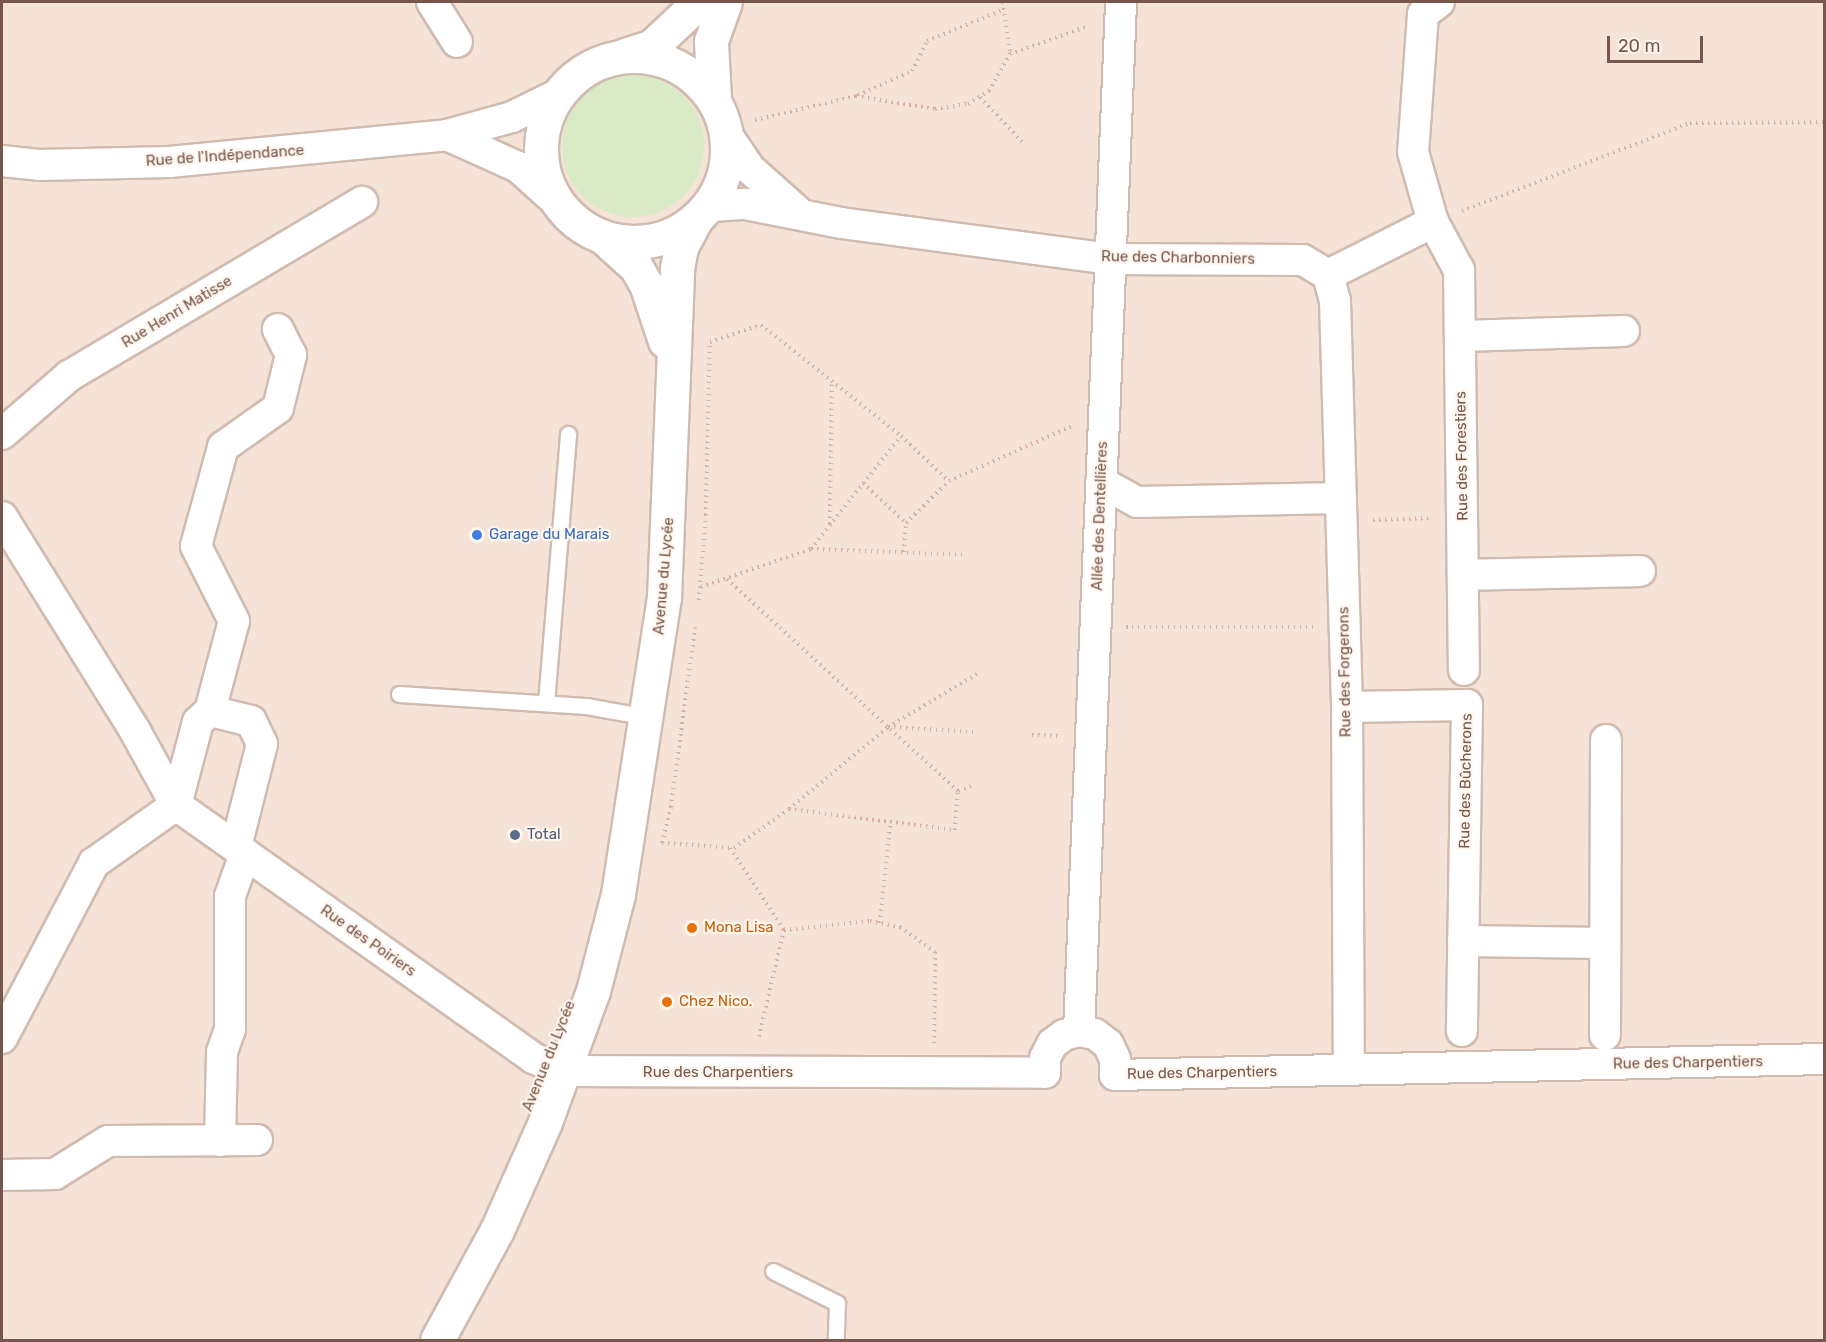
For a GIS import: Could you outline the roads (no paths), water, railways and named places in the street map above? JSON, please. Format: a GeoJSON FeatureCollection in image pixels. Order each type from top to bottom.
{"type":"FeatureCollection","features":[{"type":"Feature","properties":{"kind":"main road"},"geometry":{"type":"LineString","coordinates":[[699,2],[652,46],[614,58],[573,78],[557,95],[546,117],[541,140],[541,164],[558,203],[578,224],[603,237],[623,243],[647,242],[670,236],[699,217],[720,188],[727,166],[711,41],[726,2]]}},
{"type":"Feature","properties":{"kind":"main road"},"geometry":{"type":"LineString","coordinates":[[614,58],[636,55],[659,59],[699,81],[722,120]]}},
{"type":"Feature","properties":{"kind":"main road","name":"Avenue du Lycée"},"geometry":{"type":"LineString","coordinates":[[437,1341],[525,1172],[640,757],[648,717],[664,598],[677,268],[681,247],[699,217]]}},
{"type":"Feature","properties":{"kind":"main road","name":"Avenue du Lycée"},"geometry":{"type":"LineString","coordinates":[[603,237],[636,267],[646,284],[668,350],[672,393]]}},
{"type":"Feature","properties":{"kind":"main road","name":"Avenue du Lycée"},"geometry":{"type":"LineString","coordinates":[[416,1341],[555,1068]]}},
{"type":"Feature","properties":{"kind":"street"},"geometry":{"type":"LineString","coordinates":[[432,2],[457,42]]}},
{"type":"Feature","properties":{"kind":"street"},"geometry":{"type":"LineString","coordinates":[[1328,275],[1433,222],[1413,152],[1423,14],[1439,2]]}},
{"type":"Feature","properties":{"kind":"street","name":"Allée des Dentellières"},"geometry":{"type":"LineString","coordinates":[[1079,1031],[1121,8]]}},
{"type":"Feature","properties":{"kind":"street","name":"Rue de l'Indépendance"},"geometry":{"type":"LineString","coordinates":[[2,160],[39,165],[169,162],[447,135],[512,117],[557,95]]}},
{"type":"Feature","properties":{"kind":"street","name":"Rue des Charbonniers"},"geometry":{"type":"LineString","coordinates":[[722,120],[750,169],[772,192],[801,213]]}},
{"type":"Feature","properties":{"kind":"street","name":"Rue de l'Indépendance"},"geometry":{"type":"LineString","coordinates":[[447,135],[518,167],[558,203]]}},
{"type":"Feature","properties":{"kind":"street","name":"Rue Henri Matisse"},"geometry":{"type":"LineString","coordinates":[[2,434],[69,376],[362,202]]}},
{"type":"Feature","properties":{"kind":"street","name":"Rue des Charbonniers"},"geometry":{"type":"LineString","coordinates":[[699,217],[728,204],[801,213],[881,229],[1110,259],[1303,260],[1328,275]]}},
{"type":"Feature","properties":{"kind":"street","name":"Rue des Forestiers"},"geometry":{"type":"LineString","coordinates":[[1433,222],[1459,270],[1464,670]]}},
{"type":"Feature","properties":{"kind":"street","name":"Rue des Forgerons"},"geometry":{"type":"LineString","coordinates":[[1328,275],[1335,301],[1347,707],[1349,1070]]}},
{"type":"Feature","properties":{"kind":"street"},"geometry":{"type":"LineString","coordinates":[[2,1038],[94,864],[176,805],[198,722],[210,711],[234,621],[196,546],[223,447],[278,408],[291,355],[278,329]]}},
{"type":"Feature","properties":{"kind":"street"},"geometry":{"type":"LineString","coordinates":[[1461,336],[1624,331]]}},
{"type":"Feature","properties":{"kind":"street"},"geometry":{"type":"LineString","coordinates":[[1101,482],[1137,502],[1341,509]]}},
{"type":"Feature","properties":{"kind":"street","name":"Rue des Poiriers"},"geometry":{"type":"LineString","coordinates":[[2,517],[135,731],[176,805],[555,1068]]}},
{"type":"Feature","properties":{"kind":"street"},"geometry":{"type":"LineString","coordinates":[[1463,575],[1640,571]]}},
{"type":"Feature","properties":{"kind":"street","name":"Rue des Bûcherons"},"geometry":{"type":"LineString","coordinates":[[1347,707],[1467,705],[1462,1031]]}},
{"type":"Feature","properties":{"kind":"street"},"geometry":{"type":"LineString","coordinates":[[210,711],[251,721],[262,744],[230,896],[230,1029],[222,1052],[220,1141]]}},
{"type":"Feature","properties":{"kind":"street"},"geometry":{"type":"LineString","coordinates":[[1605,1035],[1606,740]]}},
{"type":"Feature","properties":{"kind":"street"},"geometry":{"type":"LineString","coordinates":[[1463,941],[1605,943]]}},
{"type":"Feature","properties":{"kind":"street","name":"Rue des Charpentiers"},"geometry":{"type":"LineString","coordinates":[[555,1068],[751,1073],[1045,1073],[1045,1058],[1052,1044],[1064,1035],[1079,1031],[1095,1034],[1108,1044],[1115,1059],[1115,1075],[1824,1059]]}},
{"type":"Feature","properties":{"kind":"street"},"geometry":{"type":"LineString","coordinates":[[2,1175],[55,1174],[108,1141],[257,1140]]}},
{"type":"Feature","properties":{"kind":"lane"},"geometry":{"type":"LineString","coordinates":[[546,703],[568,434]]}},
{"type":"Feature","properties":{"kind":"lane"},"geometry":{"type":"LineString","coordinates":[[399,694],[546,703],[648,717]]}},
{"type":"Feature","properties":{"kind":"lane"},"geometry":{"type":"LineString","coordinates":[[773,1271],[837,1303],[836,1341]]}},
{"type":"Feature","properties":{"kind":"place","name":"Garage du Marais"},"geometry":{"type":"Point","coordinates":[477,535]}},
{"type":"Feature","properties":{"kind":"place","name":"Total"},"geometry":{"type":"Point","coordinates":[515,835]}},
{"type":"Feature","properties":{"kind":"place","name":"Mona Lisa"},"geometry":{"type":"Point","coordinates":[692,928]}},
{"type":"Feature","properties":{"kind":"place","name":"Chez Nico."},"geometry":{"type":"Point","coordinates":[667,1002]}}]}
